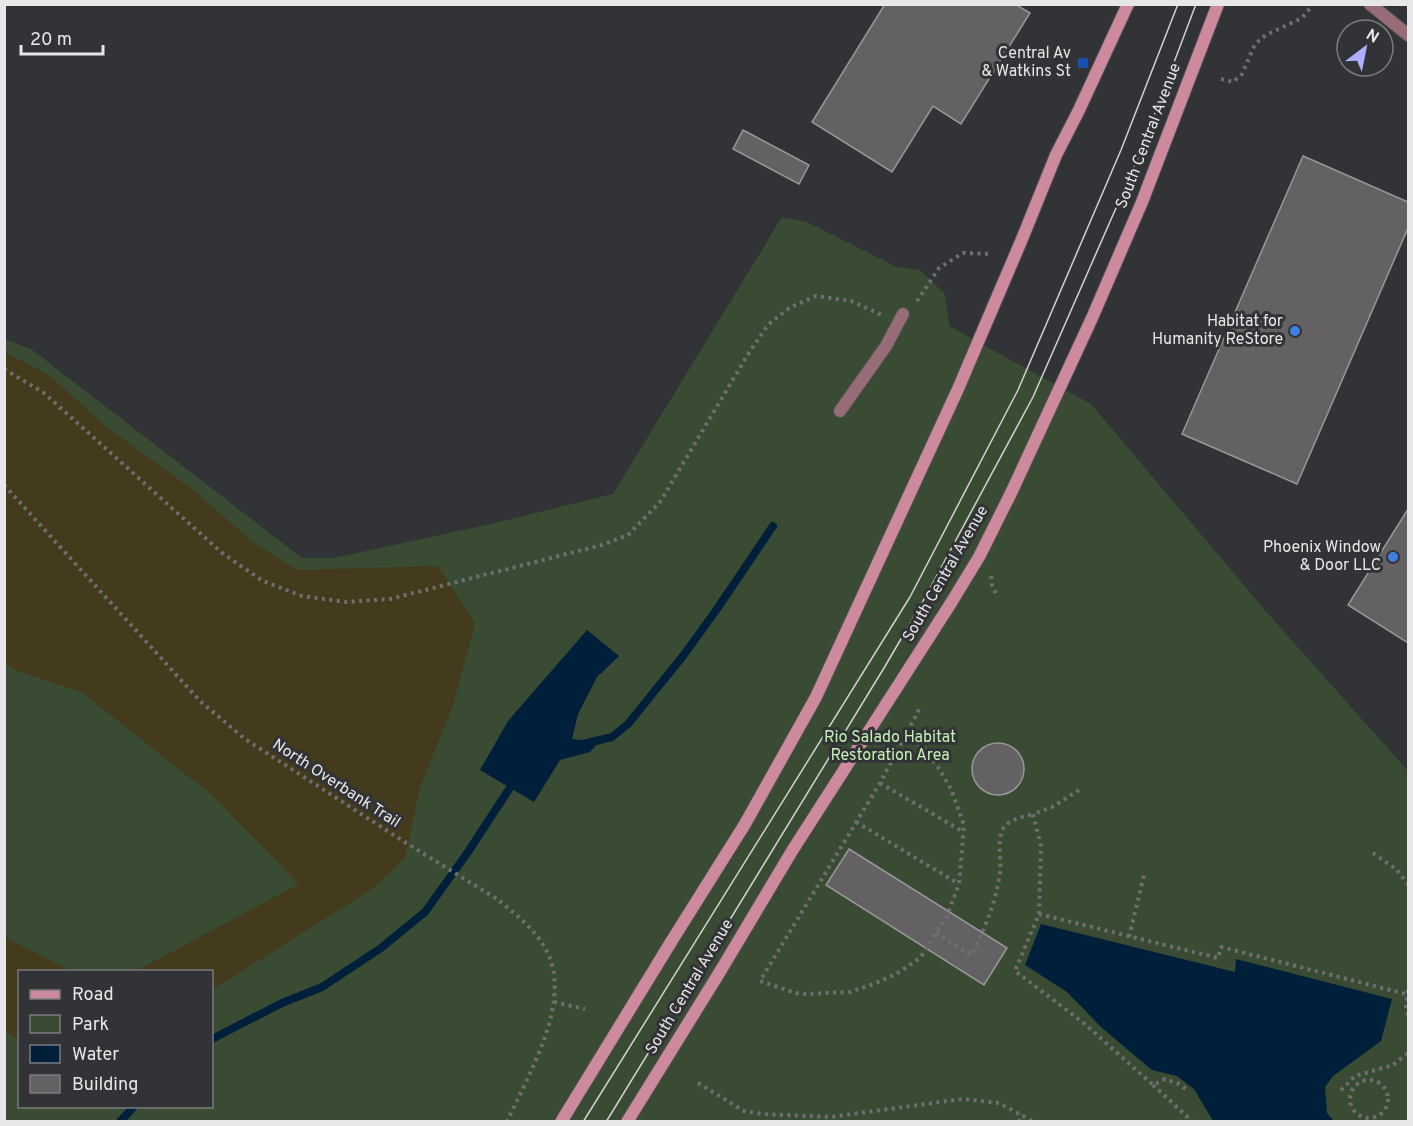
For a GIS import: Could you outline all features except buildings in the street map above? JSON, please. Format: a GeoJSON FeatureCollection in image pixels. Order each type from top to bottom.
{"type":"FeatureCollection","features":[{"type":"Feature","properties":{"kind":"main road"},"geometry":{"type":"LineString","coordinates":[[561,1122],[746,824],[816,697],[958,389],[1056,155],[1128,4]]}},
{"type":"Feature","properties":{"kind":"main road","name":"South Central Avenue"},"geometry":{"type":"LineString","coordinates":[[627,1122],[792,851],[979,557],[1097,308],[1142,202],[1218,4]]}},
{"type":"Feature","properties":{"kind":"street"},"geometry":{"type":"LineString","coordinates":[[1370,4],[1408,35]]}},
{"type":"Feature","properties":{"kind":"street"},"geometry":{"type":"LineString","coordinates":[[840,411],[886,346],[903,314]]}},
{"type":"Feature","properties":{"kind":"path"},"geometry":{"type":"LineString","coordinates":[[1221,79],[1233,82],[1242,74],[1255,44],[1266,35],[1302,18],[1311,7]]}},
{"type":"Feature","properties":{"kind":"path"},"geometry":{"type":"LineString","coordinates":[[4,369],[44,393],[222,553],[263,581],[302,596],[346,603],[390,599],[602,545],[628,535],[660,502],[750,351],[768,325],[789,308],[816,296],[851,301],[881,315],[903,314],[921,297],[939,268],[963,253],[992,254]]}},
{"type":"Feature","properties":{"kind":"path","name":"North Overbank Trail"},"geometry":{"type":"LineString","coordinates":[[4,485],[200,701],[245,739],[402,841],[497,898],[522,920],[546,948],[553,968],[554,1002],[550,1024],[507,1122]]}},
{"type":"Feature","properties":{"kind":"path"},"geometry":{"type":"LineString","coordinates":[[906,735],[925,749],[940,770],[951,789],[964,825],[960,884],[947,916],[922,955],[909,967],[850,992],[796,993],[760,981],[880,783],[921,706]]}},
{"type":"Feature","properties":{"kind":"path"},"geometry":{"type":"LineString","coordinates":[[880,783],[962,831]]}},
{"type":"Feature","properties":{"kind":"path"},"geometry":{"type":"LineString","coordinates":[[936,933],[970,955],[984,931],[994,902],[1000,873],[1000,835],[1004,826],[1010,821],[1052,807],[1079,790]]}},
{"type":"Feature","properties":{"kind":"path"},"geometry":{"type":"LineString","coordinates":[[1033,814],[1041,846],[1038,914],[1015,971],[1116,1050],[1193,1122]]}},
{"type":"Feature","properties":{"kind":"path"},"geometry":{"type":"LineString","coordinates":[[856,822],[960,884]]}},
{"type":"Feature","properties":{"kind":"path"},"geometry":{"type":"LineString","coordinates":[[1373,853],[1396,869],[1408,884]]}},
{"type":"Feature","properties":{"kind":"path"},"geometry":{"type":"LineString","coordinates":[[1130,937],[1144,875]]}},
{"type":"Feature","properties":{"kind":"path"},"geometry":{"type":"LineString","coordinates":[[1038,914],[1218,958],[1221,947],[1407,992],[1408,1016]]}},
{"type":"Feature","properties":{"kind":"path"},"geometry":{"type":"LineString","coordinates":[[554,1002],[585,1009]]}},
{"type":"Feature","properties":{"kind":"path"},"geometry":{"type":"LineString","coordinates":[[1341,1090],[1355,1076],[1394,1065],[1408,1053]]}},
{"type":"Feature","properties":{"kind":"path"},"geometry":{"type":"LineString","coordinates":[[1376,1081],[1380,1069]]}},
{"type":"Feature","properties":{"kind":"path"},"geometry":{"type":"LineString","coordinates":[[1153,1085],[1165,1079],[1185,1089]]}},
{"type":"Feature","properties":{"kind":"path"},"geometry":{"type":"LineString","coordinates":[[1365,1080],[1376,1081],[1387,1089],[1389,1101],[1387,1108],[1378,1117],[1365,1118],[1359,1115],[1351,1105],[1351,1092],[1355,1086],[1365,1080]]}},
{"type":"Feature","properties":{"kind":"path"},"geometry":{"type":"LineString","coordinates":[[698,1083],[744,1111],[762,1114],[831,1117],[962,1099],[999,1103],[1034,1122]]}},
{"type":"Feature","properties":{"kind":"path"},"geometry":{"type":"LineString","coordinates":[[1019,1122],[1021,1114]]}},
{"type":"Feature","properties":{"kind":"green space","name":"Rio Salado Habitat Restoration Area"},"geometry":{"type":"Polygon","coordinates":[[[782,217],[807,222],[897,267],[920,270],[945,294],[949,326],[1091,404],[1269,615],[1408,771],[1408,1121],[5,1122],[5,339],[31,349],[302,558],[334,558],[486,525],[613,494],[782,217]]]}},
{"type":"Feature","properties":{"kind":"sand"},"geometry":{"type":"Polygon","coordinates":[[[4,352],[49,375],[104,425],[196,492],[251,541],[297,570],[438,566],[475,623],[453,705],[420,787],[405,858],[372,889],[213,989],[213,970],[138,970],[299,884],[212,795],[81,692],[18,671],[5,663],[4,352]]]}},
{"type":"Feature","properties":{"kind":"sand"},"geometry":{"type":"Polygon","coordinates":[[[4,937],[69,970],[18,970],[18,1040],[5,1030],[4,937]]]}},
{"type":"Feature","properties":{"kind":"water"},"geometry":{"type":"Polygon","coordinates":[[[587,630],[619,656],[597,677],[578,714],[572,739],[599,742],[590,752],[560,760],[534,802],[480,770],[508,721],[587,630]]]}},
{"type":"Feature","properties":{"kind":"water"},"geometry":{"type":"Polygon","coordinates":[[[1041,924],[1235,972],[1236,959],[1392,999],[1381,1041],[1333,1076],[1325,1087],[1327,1113],[1334,1121],[1213,1121],[1194,1089],[1177,1076],[1152,1070],[1102,1028],[1067,992],[1025,965],[1041,924]]]}},
{"type":"Feature","properties":{"kind":"waterway"},"geometry":{"type":"LineString","coordinates":[[583,744],[612,737],[628,724],[683,656],[773,526]]}},
{"type":"Feature","properties":{"kind":"waterway"},"geometry":{"type":"LineString","coordinates":[[213,1038],[282,1003],[322,987],[381,948],[425,912],[515,780]]}},
{"type":"Feature","properties":{"kind":"waterway"},"geometry":{"type":"LineString","coordinates":[[120,1122],[132,1108]]}},
{"type":"Feature","properties":{"kind":"tram line"},"geometry":{"type":"LineString","coordinates":[[583,1122],[910,597],[1018,390],[1121,150],[1178,4]]}},
{"type":"Feature","properties":{"kind":"tram line"},"geometry":{"type":"LineString","coordinates":[[606,1122],[884,668],[922,603],[1033,397],[1138,158],[1196,4]]}},
{"type":"Feature","properties":{"kind":"place","name":"Central Av & Watkins St"},"geometry":{"type":"Point","coordinates":[1083,63]}},
{"type":"Feature","properties":{"kind":"place","name":"Habitat for Humanity ReStore"},"geometry":{"type":"Point","coordinates":[1295,331]}},
{"type":"Feature","properties":{"kind":"place","name":"Phoenix Window & Door LLC"},"geometry":{"type":"Point","coordinates":[1393,557]}}]}
